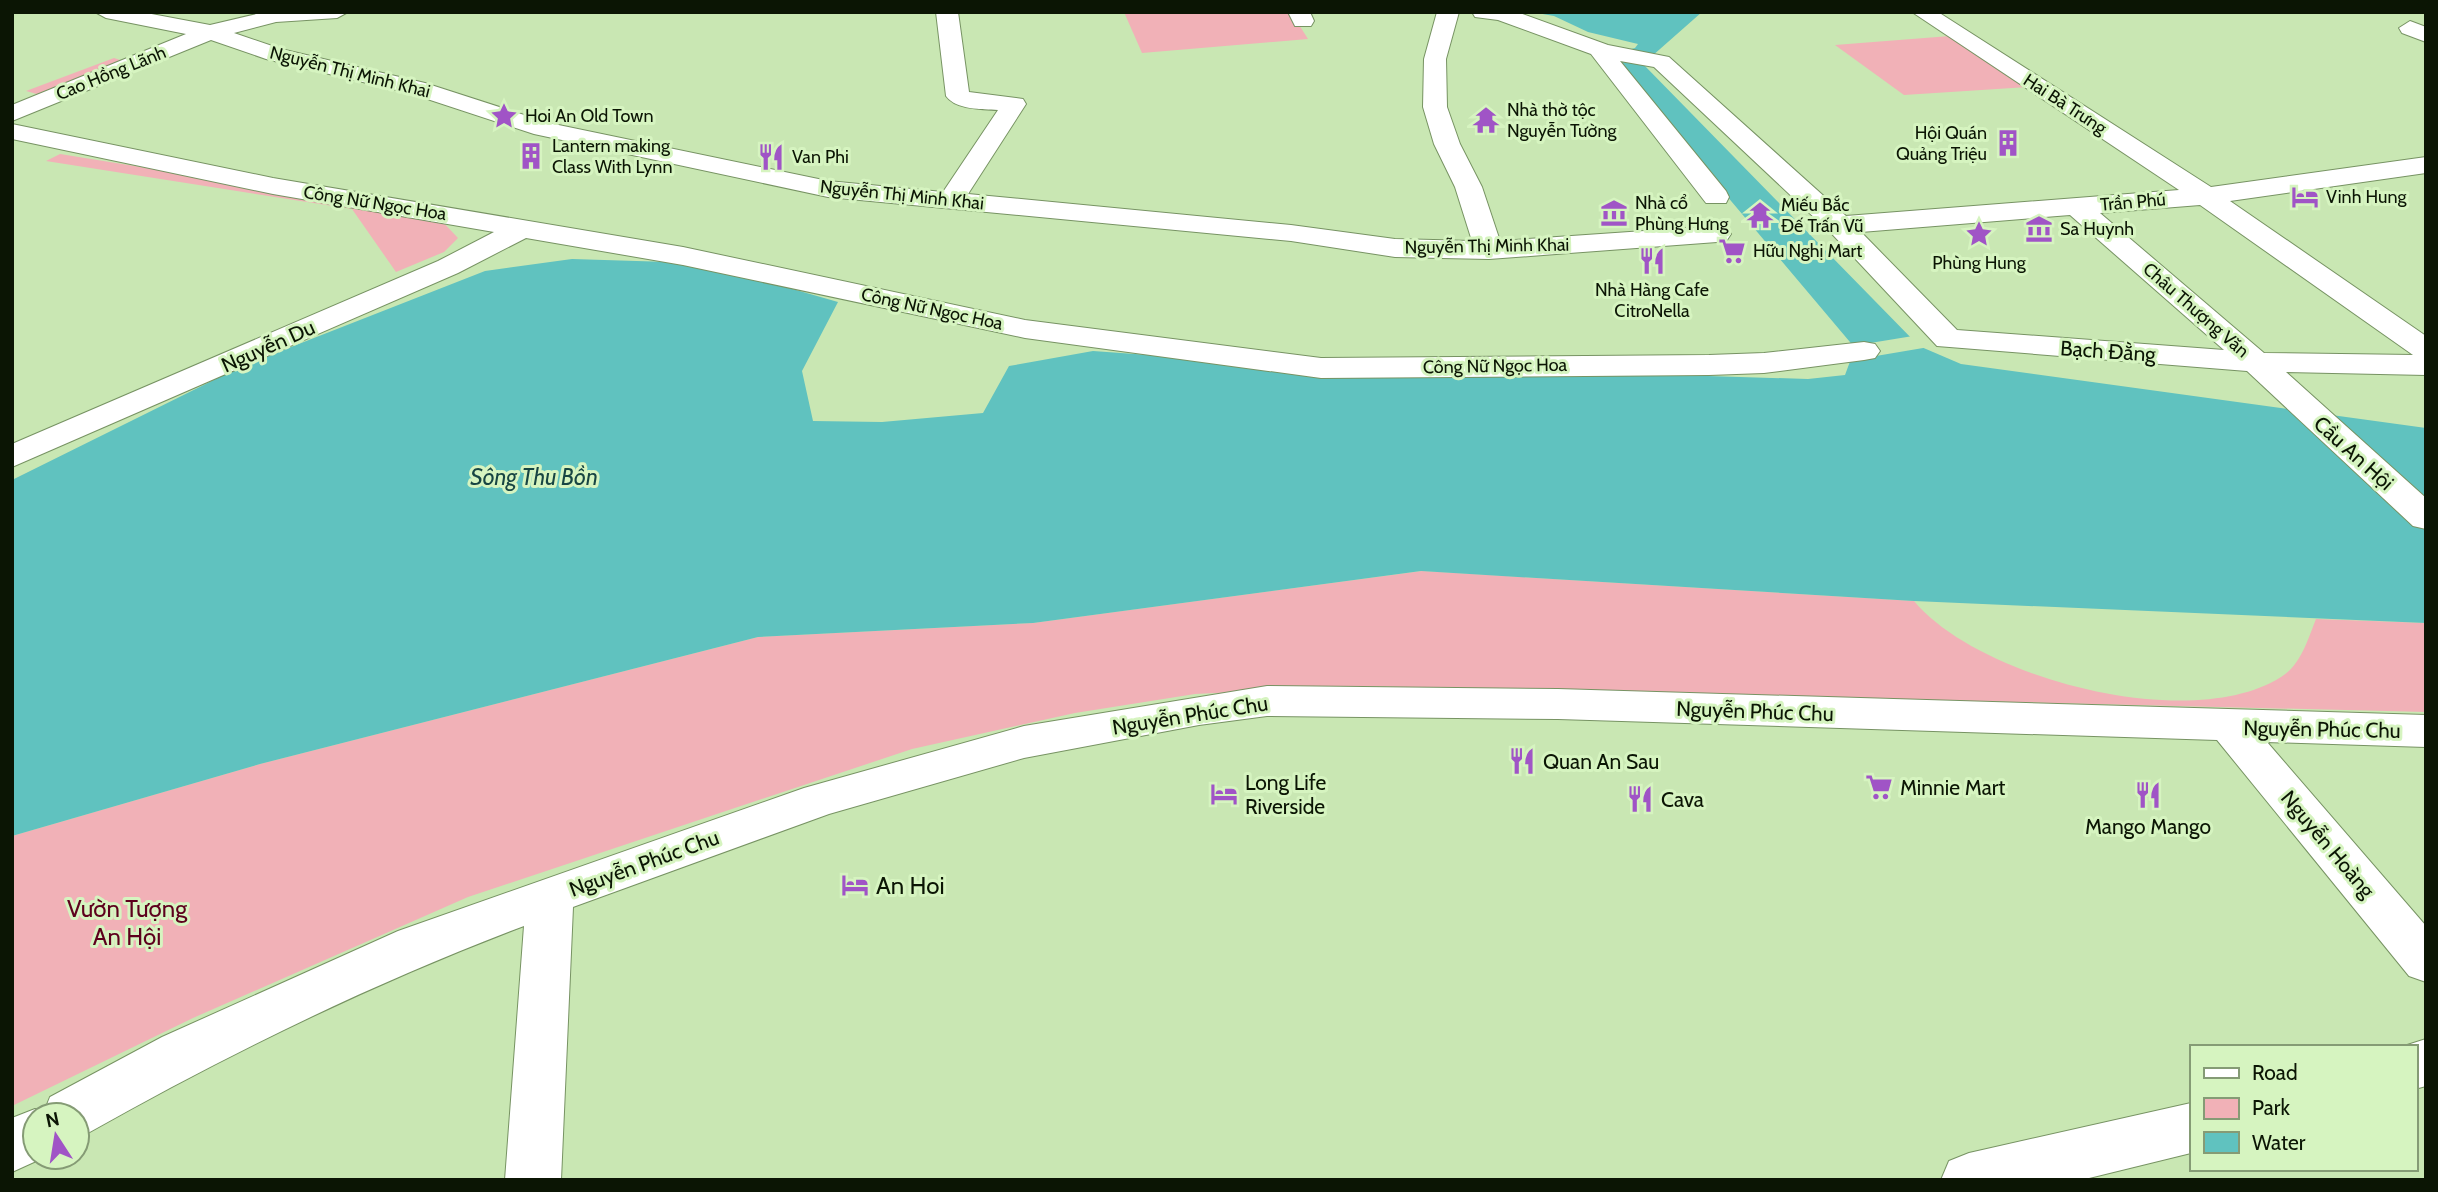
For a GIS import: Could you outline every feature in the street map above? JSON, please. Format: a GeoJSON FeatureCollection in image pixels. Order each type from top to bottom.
{"type":"FeatureCollection","features":[{"type":"Feature","properties":{"kind":"street","name":"Nguyễn Thị Minh Khai"},"geometry":{"type":"LineString","coordinates":[[106,12],[145,20],[170,19],[274,54],[417,88],[543,129],[828,189],[1277,232],[1395,248],[1489,250],[1717,234]]}},
{"type":"Feature","properties":{"kind":"street"},"geometry":{"type":"LineString","coordinates":[[210,32],[276,16],[337,12]]}},
{"type":"Feature","properties":{"kind":"street"},"geometry":{"type":"LineString","coordinates":[[947,12],[958,96],[972,101],[1013,104],[950,202]]}},
{"type":"Feature","properties":{"kind":"street"},"geometry":{"type":"LineString","coordinates":[[1448,12],[1434,46],[1437,113],[1444,139],[1465,176],[1489,250]]}},
{"type":"Feature","properties":{"kind":"street"},"geometry":{"type":"LineString","coordinates":[[1483,12],[1502,14],[1600,49],[1661,62],[1834,225]]}},
{"type":"Feature","properties":{"kind":"street","name":"Hai Bà Trưng"},"geometry":{"type":"LineString","coordinates":[[1923,12],[2206,196],[2426,350]]}},
{"type":"Feature","properties":{"kind":"street","name":"Cao Hồng Lãnh"},"geometry":{"type":"LineString","coordinates":[[25,84],[170,19]]}},
{"type":"Feature","properties":{"kind":"street","name":"Cao Hồng Lãnh"},"geometry":{"type":"LineString","coordinates":[[12,114],[210,32]]}},
{"type":"Feature","properties":{"kind":"street"},"geometry":{"type":"LineString","coordinates":[[1600,49],[1716,197]]}},
{"type":"Feature","properties":{"kind":"street","name":"Công Nữ Ngọc Hoa"},"geometry":{"type":"LineString","coordinates":[[12,131],[273,186],[683,256],[1025,329],[1321,368],[1709,365],[1764,363],[1864,351]]}},
{"type":"Feature","properties":{"kind":"street","name":"Trần Phú"},"geometry":{"type":"LineString","coordinates":[[1834,225],[2206,196],[2426,165]]}},
{"type":"Feature","properties":{"kind":"street","name":"Châu Thượng Văn"},"geometry":{"type":"LineString","coordinates":[[2076,206],[2283,387]]}},
{"type":"Feature","properties":{"kind":"street","name":"Bạch Đằng"},"geometry":{"type":"LineString","coordinates":[[1834,225],[1948,339],[2256,362],[2426,365]]}},
{"type":"Feature","properties":{"kind":"street","name":"Nguyễn Du"},"geometry":{"type":"LineString","coordinates":[[12,457],[448,267],[521,229]]}},
{"type":"Feature","properties":{"kind":"street","name":"Cầu An Hội"},"geometry":{"type":"LineString","coordinates":[[2283,387],[2426,518]]}},
{"type":"Feature","properties":{"kind":"street","name":"Nguyễn Phúc Chu"},"geometry":{"type":"LineString","coordinates":[[91,1103],[180,1054],[415,946],[820,800],[1024,743],[1199,710],[1267,701],[1572,705],[2426,731]]}},
{"type":"Feature","properties":{"kind":"street","name":"Nguyễn Hoàng"},"geometry":{"type":"LineString","coordinates":[[2230,727],[2426,961]]}},
{"type":"Feature","properties":{"kind":"street"},"geometry":{"type":"LineString","coordinates":[[533,1180],[551,896]]}},
{"type":"Feature","properties":{"kind":"street"},"geometry":{"type":"LineString","coordinates":[[1969,1180],[2190,1128]]}},
{"type":"Feature","properties":{"kind":"green space"},"geometry":{"type":"Polygon","coordinates":[[[1124,12],[1291,12],[1308,39],[1142,53],[1124,12]]]}},
{"type":"Feature","properties":{"kind":"green space"},"geometry":{"type":"Polygon","coordinates":[[[1950,36],[2028,87],[1904,95],[1835,45],[1950,36]]]}},
{"type":"Feature","properties":{"kind":"green space"},"geometry":{"type":"Polygon","coordinates":[[[114,58],[123,61],[37,94],[26,91],[114,58]]]}},
{"type":"Feature","properties":{"kind":"green space"},"geometry":{"type":"Polygon","coordinates":[[[60,154],[397,208],[439,218],[458,238],[444,252],[396,272],[352,209],[46,161],[60,154]]]}},
{"type":"Feature","properties":{"kind":"green space","name":"Vườn Tượng An Hội"},"geometry":{"type":"Polygon","coordinates":[[[1422,571],[1914,601],[1945,629],[1986,654],[2035,674],[2088,690],[2143,699],[2195,700],[2242,693],[2281,677],[2299,659],[2316,619],[2426,623],[2426,712],[1361,686],[1195,694],[1075,713],[912,749],[468,897],[193,1018],[12,1106],[12,836],[260,764],[758,637],[1033,623],[1422,571]]]}},
{"type":"Feature","properties":{"kind":"water","name":"Sông Thu Bồn"},"geometry":{"type":"Polygon","coordinates":[[[1531,12],[1702,12],[1643,64],[1919,346],[1961,364],[2426,428],[2426,623],[1914,601],[1421,571],[1033,623],[758,637],[260,764],[12,836],[12,480],[240,367],[485,271],[572,259],[701,263],[838,302],[802,371],[813,421],[882,422],[983,413],[1009,366],[1093,351],[1232,361],[1808,379],[1845,375],[1855,348],[1608,55],[1635,48],[1638,44],[1588,32],[1554,16],[1531,12]]]}},
{"type":"Feature","properties":{"kind":"pier"},"geometry":{"type":"Polygon","coordinates":[[[1913,336],[1929,347],[1870,357],[1858,345],[1913,336]]]}},
{"type":"Feature","properties":{"kind":"place","name":"Hoi An Old Town"},"geometry":{"type":"Point","coordinates":[504,116]}},
{"type":"Feature","properties":{"kind":"place","name":"Nhà thờ tộc Nguyễn Tường"},"geometry":{"type":"Point","coordinates":[1486,120]}},
{"type":"Feature","properties":{"kind":"place","name":"Hội Quán Quảng Triệu"},"geometry":{"type":"Point","coordinates":[2008,143]}},
{"type":"Feature","properties":{"kind":"place","name":"Lantern making Class With Lynn"},"geometry":{"type":"Point","coordinates":[531,156]}},
{"type":"Feature","properties":{"kind":"place","name":"Van Phi"},"geometry":{"type":"Point","coordinates":[771,157]}},
{"type":"Feature","properties":{"kind":"place","name":"Vinh Hung"},"geometry":{"type":"Point","coordinates":[2305,197]}},
{"type":"Feature","properties":{"kind":"place","name":"Nhà cổ Phùng Hưng"},"geometry":{"type":"Point","coordinates":[1614,213]}},
{"type":"Feature","properties":{"kind":"place","name":"Miếu Bắc Đế Trấn Vũ"},"geometry":{"type":"Point","coordinates":[1760,215]}},
{"type":"Feature","properties":{"kind":"place","name":"Sa Huynh"},"geometry":{"type":"Point","coordinates":[2039,229]}},
{"type":"Feature","properties":{"kind":"place","name":"Phùng Hung"},"geometry":{"type":"Point","coordinates":[1979,234]}},
{"type":"Feature","properties":{"kind":"place","name":"Hữu Nghị Mart"},"geometry":{"type":"Point","coordinates":[1732,251]}},
{"type":"Feature","properties":{"kind":"place","name":"Nhà Hàng Cafe CitroNella"},"geometry":{"type":"Point","coordinates":[1652,261]}},
{"type":"Feature","properties":{"kind":"place","name":"Quan An Sau"},"geometry":{"type":"Point","coordinates":[1522,761]}},
{"type":"Feature","properties":{"kind":"place","name":"Minnie Mart"},"geometry":{"type":"Point","coordinates":[1879,787]}},
{"type":"Feature","properties":{"kind":"place","name":"Long Life Riverside"},"geometry":{"type":"Point","coordinates":[1224,794]}},
{"type":"Feature","properties":{"kind":"place","name":"Mango Mango"},"geometry":{"type":"Point","coordinates":[2148,795]}},
{"type":"Feature","properties":{"kind":"place","name":"Cava"},"geometry":{"type":"Point","coordinates":[1640,799]}},
{"type":"Feature","properties":{"kind":"place","name":"An Hoi"},"geometry":{"type":"Point","coordinates":[855,885]}}]}
